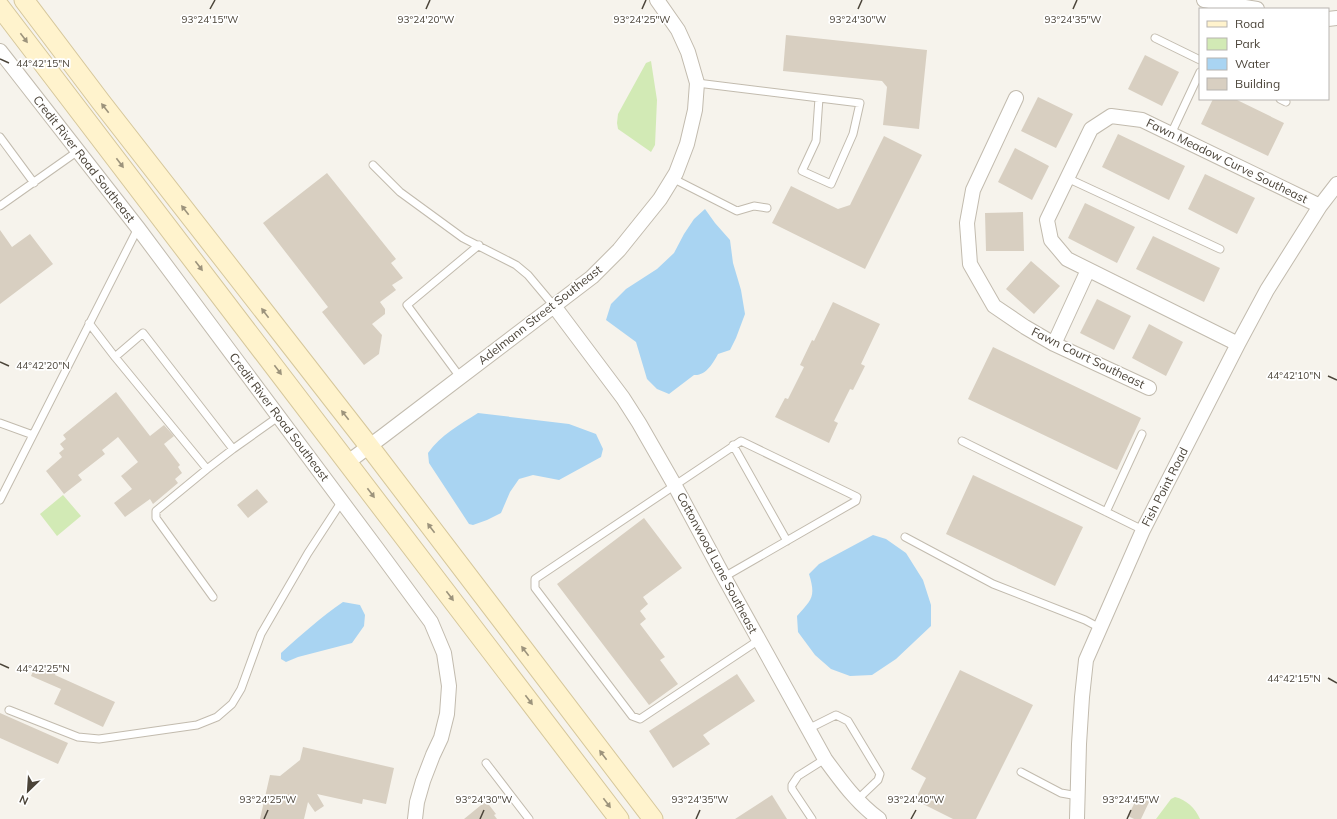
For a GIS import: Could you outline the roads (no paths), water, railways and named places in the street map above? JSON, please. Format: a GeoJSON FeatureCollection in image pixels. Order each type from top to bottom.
{"type":"FeatureCollection","features":[{"type":"Feature","properties":{"kind":"main road"},"geometry":{"type":"LineString","coordinates":[[24,0],[101,102],[369,446],[652,819]]}},
{"type":"Feature","properties":{"kind":"main road"},"geometry":{"type":"LineString","coordinates":[[0,7],[619,819]]}},
{"type":"Feature","properties":{"kind":"street","name":"Adelmann Street Southeast"},"geometry":{"type":"LineString","coordinates":[[348,462],[592,277],[619,250],[660,199],[672,178],[687,144],[695,110],[697,83],[688,52],[678,30],[657,0]]}},
{"type":"Feature","properties":{"kind":"street"},"geometry":{"type":"LineString","coordinates":[[1204,0],[1251,8]]}},
{"type":"Feature","properties":{"kind":"street","name":"Credit River Road Southeast"},"geometry":{"type":"LineString","coordinates":[[0,51],[138,228],[431,622],[444,653],[449,686],[447,714],[440,738],[423,781],[417,802],[415,819]]}},
{"type":"Feature","properties":{"kind":"street","name":"Fawn Court Southeast"},"geometry":{"type":"LineString","coordinates":[[1016,98],[973,190],[967,223],[970,264],[994,306],[1054,344],[1149,388]]}},
{"type":"Feature","properties":{"kind":"street","name":"Fawn Meadow Curve Southeast"},"geometry":{"type":"LineString","coordinates":[[1238,344],[1088,270],[1067,258],[1051,240],[1047,220],[1091,129],[1111,116],[1142,120],[1320,206]]}},
{"type":"Feature","properties":{"kind":"street","name":"Fish Point Road"},"geometry":{"type":"LineString","coordinates":[[1077,819],[1080,720],[1086,660],[1143,530],[1238,344],[1267,290],[1320,206],[1337,184]]}},
{"type":"Feature","properties":{"kind":"street"},"geometry":{"type":"LineString","coordinates":[[1054,344],[1088,270]]}},
{"type":"Feature","properties":{"kind":"street","name":"Cottonwood Lane Southeast"},"geometry":{"type":"LineString","coordinates":[[554,306],[624,398],[674,484],[825,759],[857,800],[876,818]]}},
{"type":"Feature","properties":{"kind":"lane"},"geometry":{"type":"LineString","coordinates":[[1155,38],[1199,60]]}},
{"type":"Feature","properties":{"kind":"lane"},"geometry":{"type":"LineString","coordinates":[[1171,134],[1199,74]]}},
{"type":"Feature","properties":{"kind":"lane"},"geometry":{"type":"LineString","coordinates":[[697,83],[860,103],[853,134],[831,184],[802,171],[816,141],[819,98]]}},
{"type":"Feature","properties":{"kind":"lane"},"geometry":{"type":"LineString","coordinates":[[0,137],[34,183]]}},
{"type":"Feature","properties":{"kind":"lane"},"geometry":{"type":"LineString","coordinates":[[0,206],[78,151]]}},
{"type":"Feature","properties":{"kind":"lane"},"geometry":{"type":"LineString","coordinates":[[373,166],[400,192],[463,238],[516,265],[528,276],[554,306]]}},
{"type":"Feature","properties":{"kind":"lane"},"geometry":{"type":"LineString","coordinates":[[672,178],[737,211],[754,206],[767,208]]}},
{"type":"Feature","properties":{"kind":"lane"},"geometry":{"type":"LineString","coordinates":[[1067,178],[1220,249]]}},
{"type":"Feature","properties":{"kind":"lane"},"geometry":{"type":"LineString","coordinates":[[0,500],[138,228]]}},
{"type":"Feature","properties":{"kind":"lane"},"geometry":{"type":"LineString","coordinates":[[460,377],[407,305],[479,245]]}},
{"type":"Feature","properties":{"kind":"lane"},"geometry":{"type":"LineString","coordinates":[[89,323],[115,357],[208,469]]}},
{"type":"Feature","properties":{"kind":"lane"},"geometry":{"type":"LineString","coordinates":[[115,357],[143,333],[233,449]]}},
{"type":"Feature","properties":{"kind":"lane"},"geometry":{"type":"LineString","coordinates":[[213,597],[156,518],[156,511],[233,449],[278,417]]}},
{"type":"Feature","properties":{"kind":"lane"},"geometry":{"type":"LineString","coordinates":[[0,423],[33,435]]}},
{"type":"Feature","properties":{"kind":"lane"},"geometry":{"type":"LineString","coordinates":[[1106,512],[1142,434]]}},
{"type":"Feature","properties":{"kind":"lane"},"geometry":{"type":"LineString","coordinates":[[724,577],[856,501],[857,497],[741,441],[674,484],[535,579],[535,588],[632,716],[640,719],[759,640]]}},
{"type":"Feature","properties":{"kind":"lane"},"geometry":{"type":"LineString","coordinates":[[962,441],[1143,530]]}},
{"type":"Feature","properties":{"kind":"lane"},"geometry":{"type":"LineString","coordinates":[[733,445],[787,541]]}},
{"type":"Feature","properties":{"kind":"lane"},"geometry":{"type":"LineString","coordinates":[[9,710],[78,737],[99,739],[197,725],[218,717],[232,704],[241,689],[261,634],[308,553],[342,501]]}},
{"type":"Feature","properties":{"kind":"lane"},"geometry":{"type":"LineString","coordinates":[[905,537],[992,584],[1085,620],[1100,628]]}},
{"type":"Feature","properties":{"kind":"lane"},"geometry":{"type":"LineString","coordinates":[[808,729],[836,715],[848,721],[880,774],[878,780],[857,800]]}},
{"type":"Feature","properties":{"kind":"lane"},"geometry":{"type":"LineString","coordinates":[[812,819],[792,789],[792,785],[798,776],[825,759]]}},
{"type":"Feature","properties":{"kind":"lane"},"geometry":{"type":"LineString","coordinates":[[486,763],[528,819]]}},
{"type":"Feature","properties":{"kind":"lane"},"geometry":{"type":"LineString","coordinates":[[1021,772],[1061,793],[1078,796]]}},
{"type":"Feature","properties":{"kind":"water"},"geometry":{"type":"Polygon","coordinates":[[[705,209],[730,240],[733,263],[741,290],[745,314],[730,350],[718,354],[706,371],[698,375],[694,375],[669,394],[657,389],[647,379],[636,342],[606,320],[611,304],[626,289],[657,269],[674,253],[694,219],[705,209]]]}},
{"type":"Feature","properties":{"kind":"water"},"geometry":{"type":"Polygon","coordinates":[[[478,413],[569,424],[596,434],[603,449],[601,457],[559,480],[533,475],[519,479],[510,492],[501,513],[473,525],[469,524],[429,463],[428,453],[439,441],[457,426],[478,413]]]}},
{"type":"Feature","properties":{"kind":"water"},"geometry":{"type":"Polygon","coordinates":[[[873,535],[886,539],[906,553],[923,580],[931,605],[931,626],[896,659],[872,675],[850,676],[831,669],[815,655],[798,632],[797,616],[806,606],[811,597],[812,588],[809,574],[819,564],[873,535]]]}},
{"type":"Feature","properties":{"kind":"water"},"geometry":{"type":"Polygon","coordinates":[[[343,602],[360,605],[365,615],[364,626],[352,643],[298,657],[286,662],[281,659],[281,653],[319,620],[343,602]]]}}]}
